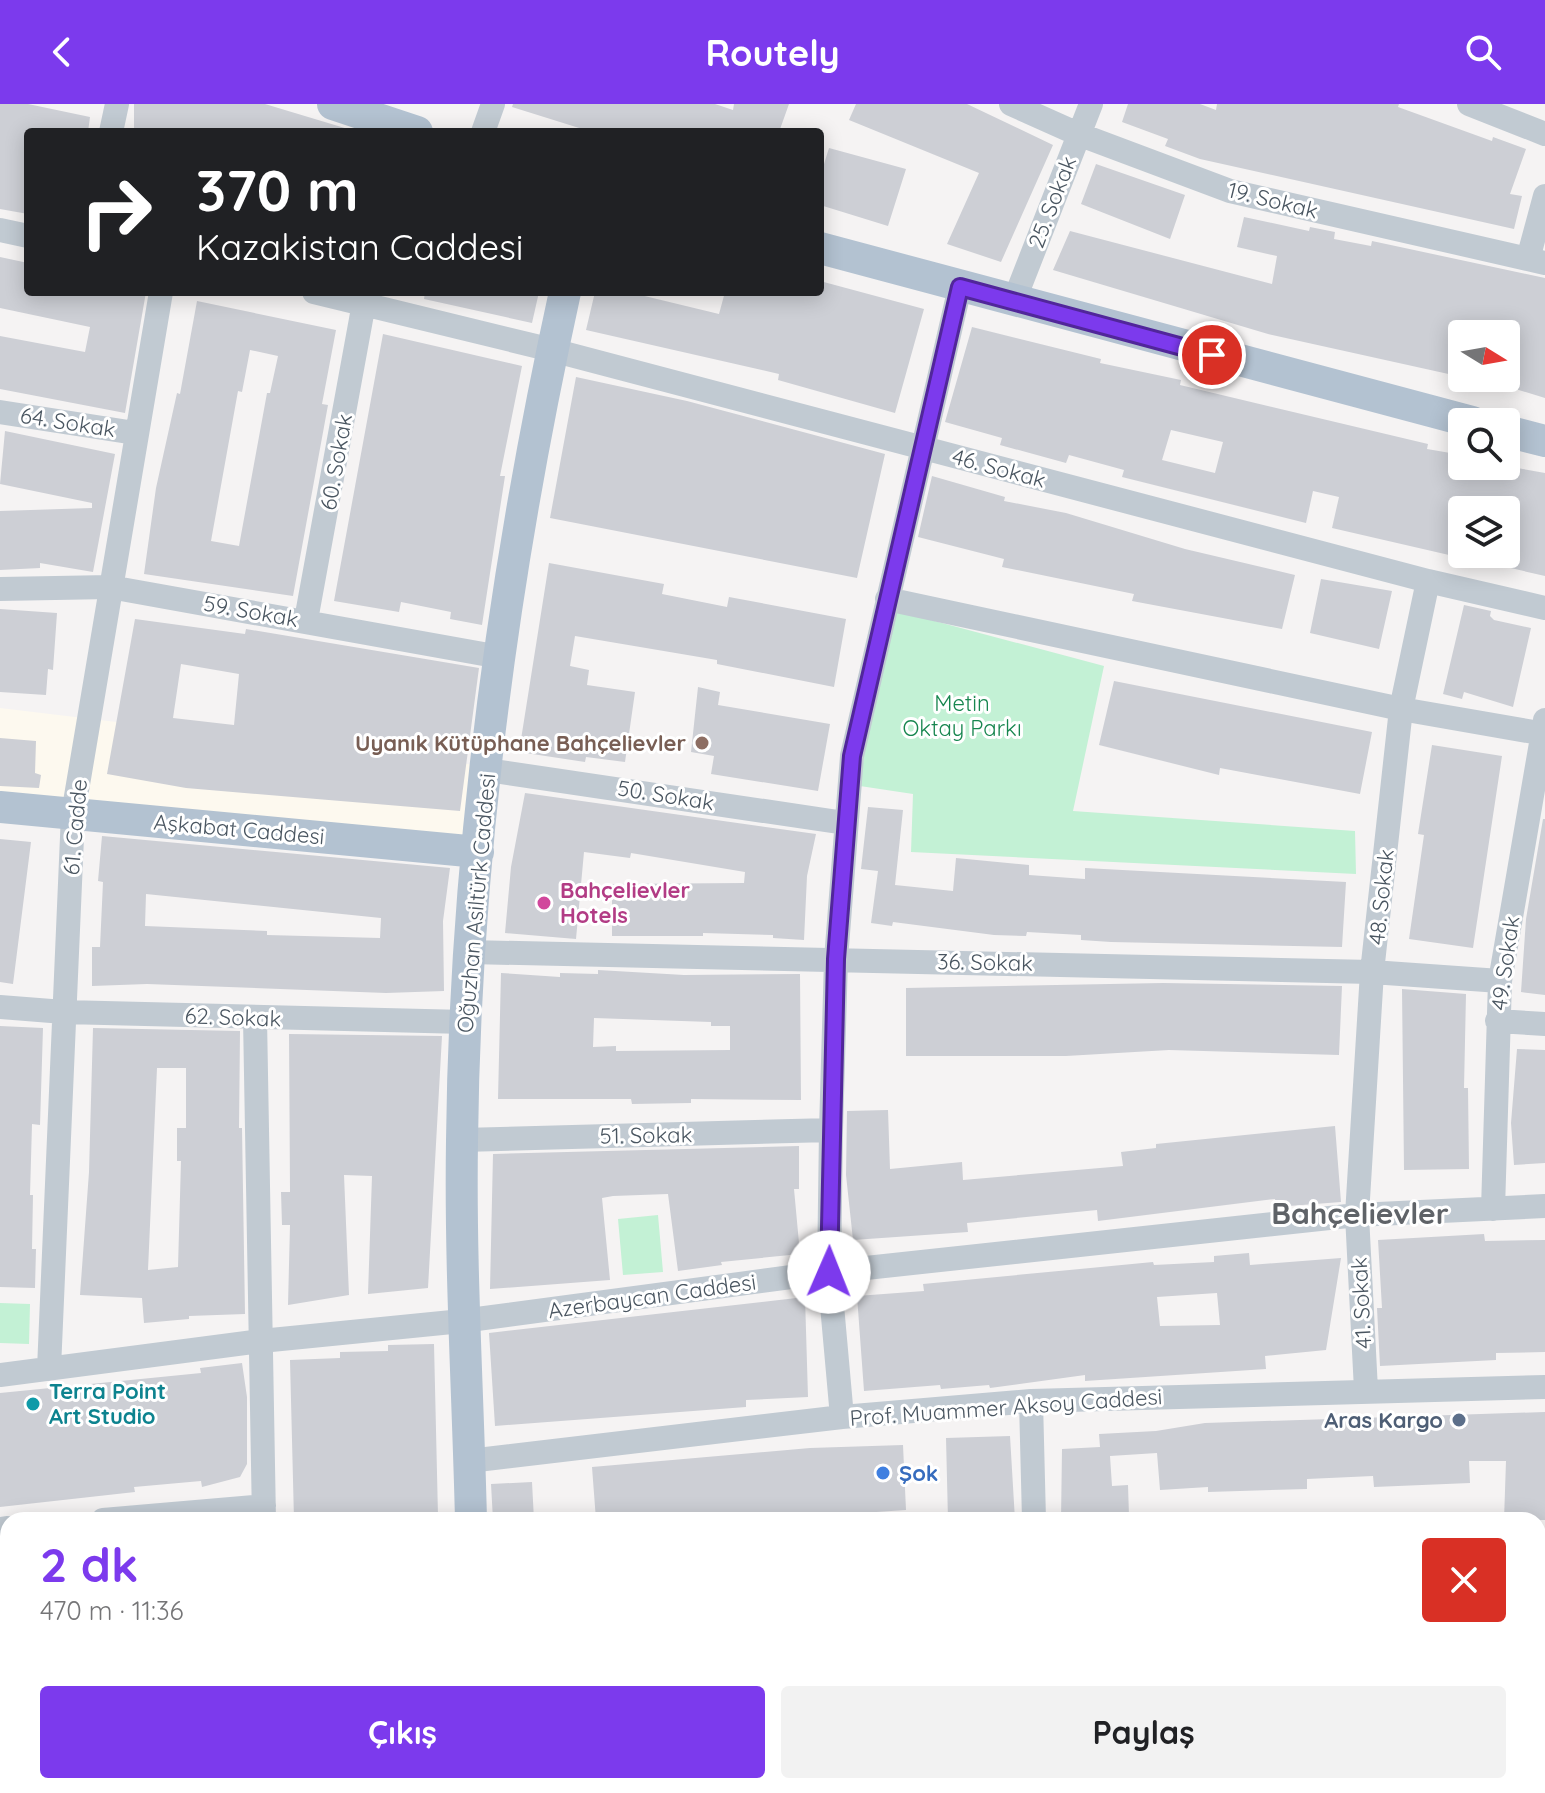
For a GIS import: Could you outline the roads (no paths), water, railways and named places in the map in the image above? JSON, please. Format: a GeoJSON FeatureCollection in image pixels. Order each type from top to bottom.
{"type":"FeatureCollection","features":[{"type":"Feature","properties":{"kind":"main road"},"geometry":{"type":"LineString","coordinates":[[333,104],[405,128]]}},
{"type":"Feature","properties":{"kind":"main road"},"geometry":{"type":"LineString","coordinates":[[824,249],[1448,416]]}},
{"type":"Feature","properties":{"kind":"main road","name":"Oğuzhan Asiltürk Caddesi"},"geometry":{"type":"LineString","coordinates":[[471,1512],[462,1321],[462,1140],[470,952],[500,657],[552,350],[564,296]]}},
{"type":"Feature","properties":{"kind":"main road"},"geometry":{"type":"LineString","coordinates":[[1520,435],[1545,441]]}},
{"type":"Feature","properties":{"kind":"main road","name":"Aşkabat Caddesi"},"geometry":{"type":"LineString","coordinates":[[0,807],[478,852]]}},
{"type":"Feature","properties":{"kind":"street"},"geometry":{"type":"LineString","coordinates":[[112,128],[117,104]]}},
{"type":"Feature","properties":{"kind":"street"},"geometry":{"type":"LineString","coordinates":[[484,128],[493,104]]}},
{"type":"Feature","properties":{"kind":"street","name":"19. Sokak"},"geometry":{"type":"LineString","coordinates":[[1011,104],[1078,134],[1230,191],[1536,261]]}},
{"type":"Feature","properties":{"kind":"street","name":"25. Sokak"},"geometry":{"type":"LineString","coordinates":[[1014,301],[1091,104]]}},
{"type":"Feature","properties":{"kind":"street"},"geometry":{"type":"LineString","coordinates":[[1469,104],[1545,134]]}},
{"type":"Feature","properties":{"kind":"street"},"geometry":{"type":"LineString","coordinates":[[1536,261],[1545,196]]}},
{"type":"Feature","properties":{"kind":"street"},"geometry":{"type":"LineString","coordinates":[[0,230],[24,235]]}},
{"type":"Feature","properties":{"kind":"street"},"geometry":{"type":"LineString","coordinates":[[842,1417],[829,1272],[836,959],[845,823],[852,756],[960,287]]}},
{"type":"Feature","properties":{"kind":"street","name":"61. Cadde"},"geometry":{"type":"LineString","coordinates":[[49,1369],[73,814],[160,296]]}},
{"type":"Feature","properties":{"kind":"street","name":"46. Sokak"},"geometry":{"type":"LineString","coordinates":[[332,296],[552,350],[1428,581],[1545,608]]}},
{"type":"Feature","properties":{"kind":"street","name":"60. Sokak"},"geometry":{"type":"LineString","coordinates":[[306,620],[364,303]]}},
{"type":"Feature","properties":{"kind":"street","name":"64. Sokak"},"geometry":{"type":"LineString","coordinates":[[0,412],[135,433]]}},
{"type":"Feature","properties":{"kind":"street","name":"48. Sokak"},"geometry":{"type":"LineString","coordinates":[[1357,1215],[1372,972],[1401,709],[1428,581]]}},
{"type":"Feature","properties":{"kind":"street","name":"59. Sokak"},"geometry":{"type":"LineString","coordinates":[[0,589],[110,587],[500,657]]}},
{"type":"Feature","properties":{"kind":"street"},"geometry":{"type":"LineString","coordinates":[[887,599],[1401,709],[1544,729]]}},
{"type":"Feature","properties":{"kind":"street","name":"49. Sokak"},"geometry":{"type":"LineString","coordinates":[[1493,1209],[1500,981],[1544,729]]}},
{"type":"Feature","properties":{"kind":"street","name":"50. Sokak"},"geometry":{"type":"LineString","coordinates":[[487,770],[845,823]]}},
{"type":"Feature","properties":{"kind":"street","name":"36. Sokak"},"geometry":{"type":"LineString","coordinates":[[470,952],[1372,972],[1500,981]]}},
{"type":"Feature","properties":{"kind":"street","name":"62. Sokak"},"geometry":{"type":"LineString","coordinates":[[0,1007],[64,1012],[465,1022]]}},
{"type":"Feature","properties":{"kind":"street"},"geometry":{"type":"LineString","coordinates":[[255,1018],[264,1512]]}},
{"type":"Feature","properties":{"kind":"street"},"geometry":{"type":"LineString","coordinates":[[1497,1021],[1545,1024]]}},
{"type":"Feature","properties":{"kind":"street","name":"51. Sokak"},"geometry":{"type":"LineString","coordinates":[[462,1140],[831,1130]]}},
{"type":"Feature","properties":{"kind":"street","name":"Azerbaycan Caddesi"},"geometry":{"type":"LineString","coordinates":[[0,1375],[261,1341],[462,1321],[829,1272],[1357,1215],[1545,1206]]}},
{"type":"Feature","properties":{"kind":"street","name":"41. Sokak"},"geometry":{"type":"LineString","coordinates":[[1357,1215],[1366,1390]]}},
{"type":"Feature","properties":{"kind":"street","name":"Prof. Muammer Aksoy Caddesi"},"geometry":{"type":"LineString","coordinates":[[469,1461],[842,1417],[1031,1401],[1545,1387]]}},
{"type":"Feature","properties":{"kind":"street"},"geometry":{"type":"LineString","coordinates":[[1031,1401],[1034,1512]]}},
{"type":"Feature","properties":{"kind":"place","name":"Uyanık Kütüphane Bahçelievler"},"geometry":{"type":"Point","coordinates":[702,743]}},
{"type":"Feature","properties":{"kind":"place","name":"Bahçelievler Hotels"},"geometry":{"type":"Point","coordinates":[544,903]}},
{"type":"Feature","properties":{"kind":"place","name":"Terra Point Art Studio"},"geometry":{"type":"Point","coordinates":[33,1404]}},
{"type":"Feature","properties":{"kind":"place","name":"Aras Kargo"},"geometry":{"type":"Point","coordinates":[1459,1420]}},
{"type":"Feature","properties":{"kind":"place","name":"Şok"},"geometry":{"type":"Point","coordinates":[883,1473]}},
{"type":"Feature","properties":{"kind":"district","name":"Bahçelievler"},"geometry":{"type":"Point","coordinates":[1360,1213]}},
{"type":"Feature","properties":{"kind":"park label","name":"Metin Oktay Parkı"},"geometry":{"type":"Point","coordinates":[962,716]}}]}
